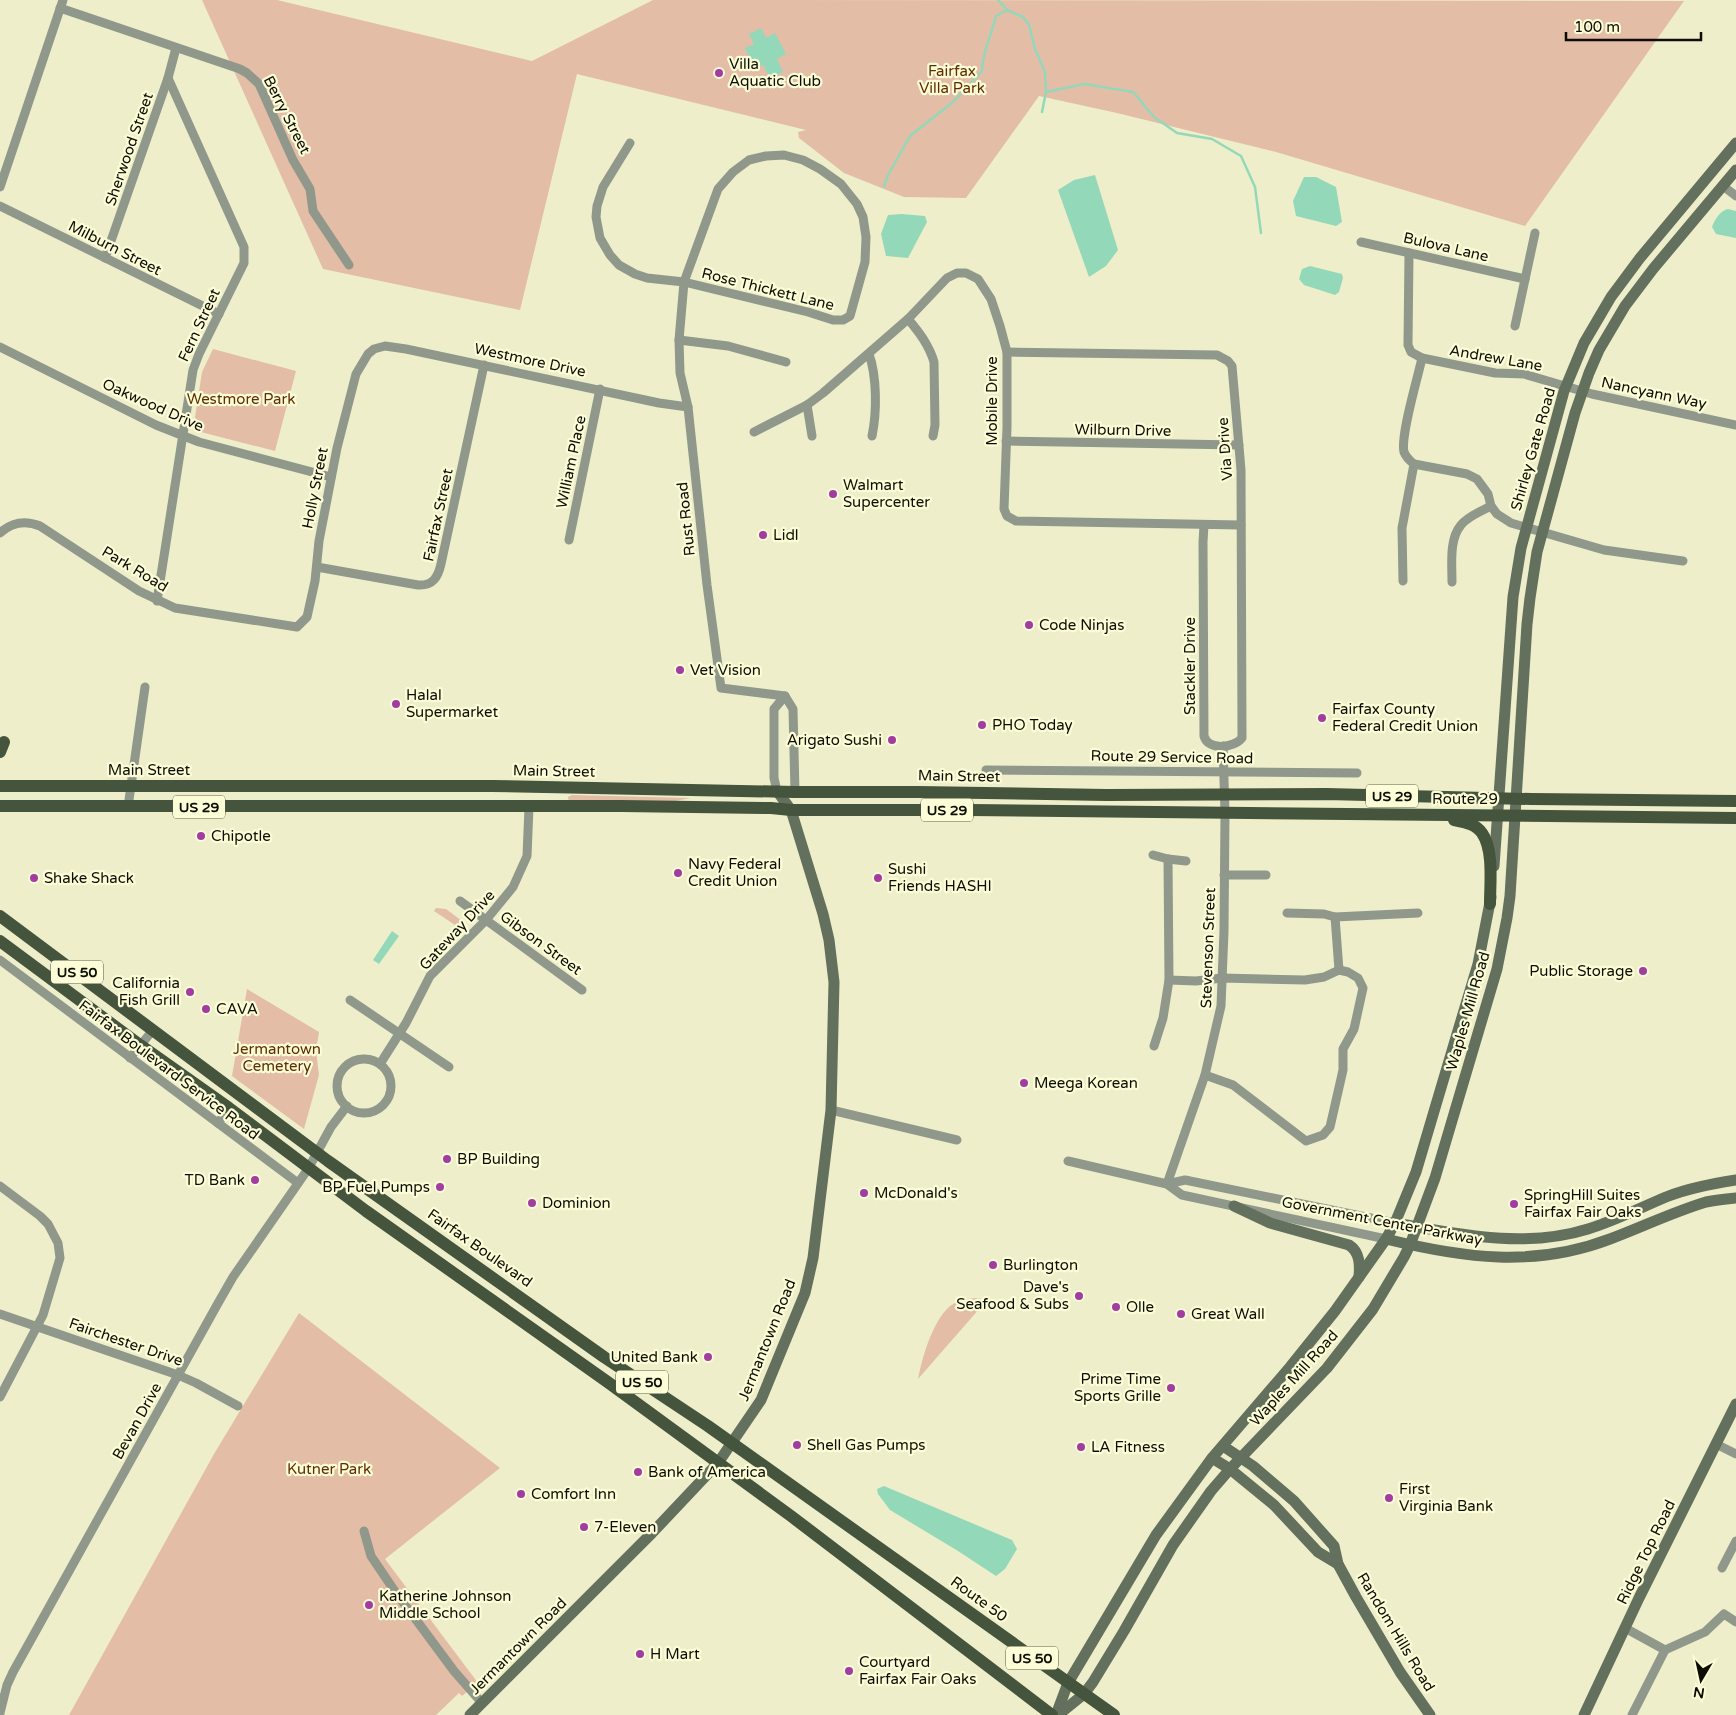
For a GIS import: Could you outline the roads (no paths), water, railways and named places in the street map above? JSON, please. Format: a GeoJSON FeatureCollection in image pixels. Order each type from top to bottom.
{"type":"FeatureCollection","features":[{"type":"Feature","properties":{"kind":"main road","name":"Shirley Gate Road"},"geometry":{"type":"LineString","coordinates":[[1498,815],[1513,597],[1526,529],[1566,386],[1584,343],[1611,297],[1640,258],[1736,144]]}},
{"type":"Feature","properties":{"kind":"main road","name":"Shirley Gate Road"},"geometry":{"type":"LineString","coordinates":[[1515,815],[1527,624],[1533,574],[1582,391],[1599,350],[1625,306],[1653,269],[1736,170]]}},
{"type":"Feature","properties":{"kind":"main road","name":"Main Street"},"geometry":{"type":"LineString","coordinates":[[0,786],[492,786],[795,792],[1107,795]]}},
{"type":"Feature","properties":{"kind":"main road","name":"Jermantown Road"},"geometry":{"type":"LineString","coordinates":[[470,1715],[652,1533],[718,1463],[761,1399],[805,1293],[813,1258],[831,1110],[834,997],[832,960],[823,914],[791,810],[777,791]]}},
{"type":"Feature","properties":{"kind":"main road","name":"Jermantown Road"},"geometry":{"type":"LineString","coordinates":[[791,810],[795,792]]}},
{"type":"Feature","properties":{"kind":"main road","name":"Route 29"},"geometry":{"type":"LineString","coordinates":[[1107,795],[1328,794],[1736,801]]}},
{"type":"Feature","properties":{"kind":"main road","name":"US 29"},"geometry":{"type":"LineString","coordinates":[[0,806],[667,807],[771,808],[791,810]]}},
{"type":"Feature","properties":{"kind":"main road","name":"Route 29"},"geometry":{"type":"LineString","coordinates":[[791,810],[1736,818]]}},
{"type":"Feature","properties":{"kind":"main road"},"geometry":{"type":"LineString","coordinates":[[1414,815],[1468,823],[1482,832],[1489,852],[1490,904]]}},
{"type":"Feature","properties":{"kind":"main road","name":"Waples Mill Road"},"geometry":{"type":"LineString","coordinates":[[1056,1715],[1068,1683],[1156,1535],[1212,1458],[1305,1349],[1358,1279],[1395,1223],[1416,1172],[1478,964],[1490,904],[1498,815]]}},
{"type":"Feature","properties":{"kind":"main road","name":"Waples Mill Road"},"geometry":{"type":"LineString","coordinates":[[1056,1715],[1084,1694],[1124,1632],[1172,1545],[1211,1491],[1240,1458],[1317,1380],[1357,1331],[1373,1309],[1410,1245],[1435,1178],[1499,960],[1509,904],[1515,815]]}},
{"type":"Feature","properties":{"kind":"main road","name":"Fairfax Boulevard"},"geometry":{"type":"LineString","coordinates":[[0,916],[318,1153],[623,1370],[708,1426],[825,1510]]}},
{"type":"Feature","properties":{"kind":"main road","name":"US 50"},"geometry":{"type":"LineString","coordinates":[[0,941],[308,1168],[493,1302],[609,1383],[1056,1715]]}},
{"type":"Feature","properties":{"kind":"main road","name":"Government Center Parkway"},"geometry":{"type":"LineString","coordinates":[[1395,1223],[1512,1240],[1550,1238],[1588,1229],[1701,1186],[1736,1180]]}},
{"type":"Feature","properties":{"kind":"main road","name":"Government Center Parkway"},"geometry":{"type":"LineString","coordinates":[[1386,1239],[1410,1245],[1490,1258],[1532,1258],[1572,1252],[1609,1240],[1675,1212],[1708,1202],[1736,1198]]}},
{"type":"Feature","properties":{"kind":"main road"},"geometry":{"type":"LineString","coordinates":[[1234,1206],[1270,1223],[1353,1247],[1359,1260],[1358,1279]]}},
{"type":"Feature","properties":{"kind":"main road"},"geometry":{"type":"LineString","coordinates":[[493,1302],[508,1288]]}},
{"type":"Feature","properties":{"kind":"main road"},"geometry":{"type":"LineString","coordinates":[[609,1383],[623,1370]]}},
{"type":"Feature","properties":{"kind":"main road","name":"Ridge Top Road"},"geometry":{"type":"LineString","coordinates":[[1584,1715],[1736,1404]]}},
{"type":"Feature","properties":{"kind":"main road","name":"Random Hills Road"},"geometry":{"type":"LineString","coordinates":[[1223,1446],[1253,1466],[1294,1501],[1334,1546],[1338,1564],[1400,1672],[1430,1715]]}},
{"type":"Feature","properties":{"kind":"main road","name":"Random Hills Road"},"geometry":{"type":"LineString","coordinates":[[1212,1458],[1230,1469],[1274,1505],[1318,1552],[1338,1564]]}},
{"type":"Feature","properties":{"kind":"main road","name":"Route 50"},"geometry":{"type":"LineString","coordinates":[[825,1510],[1114,1715]]}},
{"type":"Feature","properties":{"kind":"street","name":"Berry Street"},"geometry":{"type":"LineString","coordinates":[[62,4],[176,48],[240,69],[254,78],[259,84],[294,160],[310,188],[313,211],[348,265]]}},
{"type":"Feature","properties":{"kind":"street"},"geometry":{"type":"LineString","coordinates":[[0,186],[62,4]]}},
{"type":"Feature","properties":{"kind":"street","name":"Sherwood Street"},"geometry":{"type":"LineString","coordinates":[[105,258],[168,78],[176,48]]}},
{"type":"Feature","properties":{"kind":"street","name":"Fern Street"},"geometry":{"type":"LineString","coordinates":[[157,601],[193,370],[244,263],[244,247],[168,78]]}},
{"type":"Feature","properties":{"kind":"street","name":"Rose Thickett Lane"},"geometry":{"type":"LineString","coordinates":[[630,143],[603,186],[599,196],[596,217],[600,238],[610,255],[629,271],[648,278],[684,282],[808,312],[833,320],[843,320],[850,316],[865,262],[866,237],[863,217],[857,204],[841,184],[803,160],[784,155],[766,156],[749,160],[733,172],[718,189],[684,282]]}},
{"type":"Feature","properties":{"kind":"street"},"geometry":{"type":"LineString","coordinates":[[1723,186],[1736,196]]}},
{"type":"Feature","properties":{"kind":"street","name":"Milburn Street"},"geometry":{"type":"LineString","coordinates":[[0,206],[219,314]]}},
{"type":"Feature","properties":{"kind":"street"},"geometry":{"type":"LineString","coordinates":[[1515,326],[1536,233]]}},
{"type":"Feature","properties":{"kind":"street","name":"Bulova Lane"},"geometry":{"type":"LineString","coordinates":[[1360,242],[1525,279]]}},
{"type":"Feature","properties":{"kind":"street"},"geometry":{"type":"LineString","coordinates":[[1409,253],[1408,345],[1411,352],[1422,358],[1406,429],[1404,451],[1408,459],[1414,464],[1467,474],[1477,479],[1488,494],[1492,506],[1502,519],[1526,529],[1604,550],[1683,561]]}},
{"type":"Feature","properties":{"kind":"street","name":"Mobile Drive"},"geometry":{"type":"LineString","coordinates":[[754,432],[807,405],[908,319],[947,278],[957,273],[969,274],[978,279],[991,299],[1006,352],[1004,509],[1011,520],[1241,525]]}},
{"type":"Feature","properties":{"kind":"street","name":"Rust Road"},"geometry":{"type":"LineString","coordinates":[[684,282],[679,340],[680,373],[688,407],[708,591],[721,688],[785,696]]}},
{"type":"Feature","properties":{"kind":"street"},"geometry":{"type":"LineString","coordinates":[[908,319],[922,336],[932,353],[934,362],[935,425],[933,436]]}},
{"type":"Feature","properties":{"kind":"street"},"geometry":{"type":"LineString","coordinates":[[679,340],[728,346],[786,362]]}},
{"type":"Feature","properties":{"kind":"street","name":"Westmore Drive"},"geometry":{"type":"LineString","coordinates":[[368,354],[378,347],[389,346],[600,389],[659,403],[688,407]]}},
{"type":"Feature","properties":{"kind":"street","name":"Oakwood Drive"},"geometry":{"type":"LineString","coordinates":[[0,347],[156,425],[183,436],[331,477]]}},
{"type":"Feature","properties":{"kind":"street","name":"Via Drive"},"geometry":{"type":"LineString","coordinates":[[1006,352],[1217,355],[1228,361],[1233,371],[1241,470],[1242,738],[1239,741],[1222,746]]}},
{"type":"Feature","properties":{"kind":"street","name":"Holly Street"},"geometry":{"type":"LineString","coordinates":[[297,627],[307,617],[331,477],[353,383],[361,364],[368,354]]}},
{"type":"Feature","properties":{"kind":"street"},"geometry":{"type":"LineString","coordinates":[[869,354],[875,380],[872,436]]}},
{"type":"Feature","properties":{"kind":"street","name":"Andrew Lane"},"geometry":{"type":"LineString","coordinates":[[1422,358],[1495,373],[1524,374],[1566,386]]}},
{"type":"Feature","properties":{"kind":"street","name":"Fairfax Street"},"geometry":{"type":"LineString","coordinates":[[317,567],[418,585],[430,584],[434,581],[442,564],[484,365]]}},
{"type":"Feature","properties":{"kind":"street","name":"Nancyann Way"},"geometry":{"type":"LineString","coordinates":[[1566,386],[1736,425]]}},
{"type":"Feature","properties":{"kind":"street","name":"William Place"},"geometry":{"type":"LineString","coordinates":[[569,540],[600,389]]}},
{"type":"Feature","properties":{"kind":"street"},"geometry":{"type":"LineString","coordinates":[[807,405],[812,436]]}},
{"type":"Feature","properties":{"kind":"street","name":"Wilburn Drive"},"geometry":{"type":"LineString","coordinates":[[1006,441],[1239,445]]}},
{"type":"Feature","properties":{"kind":"street"},"geometry":{"type":"LineString","coordinates":[[1403,581],[1402,528],[1414,464]]}},
{"type":"Feature","properties":{"kind":"street"},"geometry":{"type":"LineString","coordinates":[[1452,582],[1452,548],[1455,535],[1461,524],[1492,506]]}},
{"type":"Feature","properties":{"kind":"street","name":"Park Road"},"geometry":{"type":"LineString","coordinates":[[0,533],[13,524],[32,523],[40,526],[139,591],[174,608],[297,627]]}},
{"type":"Feature","properties":{"kind":"street","name":"Stackler Drive"},"geometry":{"type":"LineString","coordinates":[[1204,525],[1204,736],[1206,742],[1222,746]]}},
{"type":"Feature","properties":{"kind":"street"},"geometry":{"type":"LineString","coordinates":[[128,807],[145,687]]}},
{"type":"Feature","properties":{"kind":"street"},"geometry":{"type":"LineString","coordinates":[[777,791],[774,778],[774,709],[785,696],[793,709],[795,792]]}},
{"type":"Feature","properties":{"kind":"street"},"geometry":{"type":"LineString","coordinates":[[1222,746],[1224,794]]}},
{"type":"Feature","properties":{"kind":"street","name":"Route 29 Service Road"},"geometry":{"type":"LineString","coordinates":[[986,770],[1357,773]]}},
{"type":"Feature","properties":{"kind":"street","name":"Stevenson Street"},"geometry":{"type":"LineString","coordinates":[[1167,1184],[1205,1074],[1217,1029],[1222,978],[1224,794]]}},
{"type":"Feature","properties":{"kind":"street","name":"Gateway Drive"},"geometry":{"type":"LineString","coordinates":[[380,1064],[400,1034],[430,976],[486,920],[513,887],[526,856],[529,807]]}},
{"type":"Feature","properties":{"kind":"street"},"geometry":{"type":"LineString","coordinates":[[1153,855],[1168,860],[1186,861]]}},
{"type":"Feature","properties":{"kind":"street"},"geometry":{"type":"LineString","coordinates":[[1154,1046],[1163,1018],[1169,980],[1168,860]]}},
{"type":"Feature","properties":{"kind":"street"},"geometry":{"type":"LineString","coordinates":[[1224,875],[1266,875]]}},
{"type":"Feature","properties":{"kind":"street","name":"Gibson Street"},"geometry":{"type":"LineString","coordinates":[[460,901],[582,990]]}},
{"type":"Feature","properties":{"kind":"street"},"geometry":{"type":"LineString","coordinates":[[1287,913],[1324,914],[1335,917],[1418,913]]}},
{"type":"Feature","properties":{"kind":"street"},"geometry":{"type":"LineString","coordinates":[[1335,917],[1339,970]]}},
{"type":"Feature","properties":{"kind":"street","name":"Fairfax Boulevard Service Road"},"geometry":{"type":"LineString","coordinates":[[0,960],[298,1183]]}},
{"type":"Feature","properties":{"kind":"street"},"geometry":{"type":"LineString","coordinates":[[1169,980],[1196,981],[1222,978],[1305,980],[1324,977],[1339,970],[1348,972],[1358,978],[1363,988],[1354,1029],[1344,1049],[1343,1070],[1330,1127],[1323,1135],[1306,1141],[1233,1085],[1205,1074]]}},
{"type":"Feature","properties":{"kind":"street"},"geometry":{"type":"LineString","coordinates":[[350,1000],[449,1067]]}},
{"type":"Feature","properties":{"kind":"street"},"geometry":{"type":"LineString","coordinates":[[130,1058],[153,1030]]}},
{"type":"Feature","properties":{"kind":"street"},"geometry":{"type":"LineString","coordinates":[[363,1059],[380,1064],[390,1078],[390,1095],[386,1102],[371,1112],[354,1111],[341,1100],[338,1082],[341,1073],[346,1066],[354,1061],[363,1059]]}},
{"type":"Feature","properties":{"kind":"street"},"geometry":{"type":"LineString","coordinates":[[318,1153],[331,1127],[347,1106]]}},
{"type":"Feature","properties":{"kind":"street"},"geometry":{"type":"LineString","coordinates":[[218,1123],[229,1108]]}},
{"type":"Feature","properties":{"kind":"street"},"geometry":{"type":"LineString","coordinates":[[831,1110],[957,1140]]}},
{"type":"Feature","properties":{"kind":"street","name":"Bevan Drive"},"geometry":{"type":"LineString","coordinates":[[0,1713],[4,1684],[233,1277],[318,1153]]}},
{"type":"Feature","properties":{"kind":"street","name":"Government Center Parkway"},"geometry":{"type":"LineString","coordinates":[[1068,1161],[1167,1184],[1182,1195],[1386,1239]]}},
{"type":"Feature","properties":{"kind":"street","name":"Government Center Parkway"},"geometry":{"type":"LineString","coordinates":[[1167,1184],[1185,1180],[1395,1223]]}},
{"type":"Feature","properties":{"kind":"street"},"geometry":{"type":"LineString","coordinates":[[0,1186],[40,1216],[54,1233],[58,1243],[60,1258],[43,1315],[0,1397]]}},
{"type":"Feature","properties":{"kind":"street","name":"Fairchester Drive"},"geometry":{"type":"LineString","coordinates":[[0,1314],[178,1375],[238,1406]]}},
{"type":"Feature","properties":{"kind":"street"},"geometry":{"type":"LineString","coordinates":[[1716,1444],[1736,1454]]}},
{"type":"Feature","properties":{"kind":"street"},"geometry":{"type":"LineString","coordinates":[[364,1531],[371,1556],[394,1590],[454,1671],[482,1703]]}},
{"type":"Feature","properties":{"kind":"street"},"geometry":{"type":"LineString","coordinates":[[1722,1568],[1736,1541]]}},
{"type":"Feature","properties":{"kind":"street"},"geometry":{"type":"LineString","coordinates":[[1632,1715],[1665,1650],[1705,1632],[1724,1614],[1736,1622]]}},
{"type":"Feature","properties":{"kind":"street"},"geometry":{"type":"LineString","coordinates":[[1625,1628],[1665,1650]]}},
{"type":"Feature","properties":{"kind":"waterway"},"geometry":{"type":"LineString","coordinates":[[998,0],[1007,10],[1023,17],[1029,25],[1035,49],[1045,72],[1046,92],[1084,84],[1133,92],[1154,117],[1177,133],[1212,139],[1241,156],[1255,187],[1261,233]]}},
{"type":"Feature","properties":{"kind":"waterway"},"geometry":{"type":"LineString","coordinates":[[884,186],[888,175],[910,136],[954,101],[982,71],[985,50],[996,16],[1007,10]]}},
{"type":"Feature","properties":{"kind":"waterway"},"geometry":{"type":"LineString","coordinates":[[1042,112],[1046,92]]}},
{"type":"Feature","properties":{"kind":"place","name":"Villa Aquatic Club"},"geometry":{"type":"Point","coordinates":[719,73]}},
{"type":"Feature","properties":{"kind":"place","name":"Walmart Supercenter"},"geometry":{"type":"Point","coordinates":[833,494]}},
{"type":"Feature","properties":{"kind":"place","name":"Lidl"},"geometry":{"type":"Point","coordinates":[763,535]}},
{"type":"Feature","properties":{"kind":"place","name":"Code Ninjas"},"geometry":{"type":"Point","coordinates":[1029,625]}},
{"type":"Feature","properties":{"kind":"place","name":"Vet Vision"},"geometry":{"type":"Point","coordinates":[680,670]}},
{"type":"Feature","properties":{"kind":"place","name":"Halal Supermarket"},"geometry":{"type":"Point","coordinates":[396,704]}},
{"type":"Feature","properties":{"kind":"place","name":"Fairfax County Federal Credit Union"},"geometry":{"type":"Point","coordinates":[1322,718]}},
{"type":"Feature","properties":{"kind":"place","name":"PHO Today"},"geometry":{"type":"Point","coordinates":[982,725]}},
{"type":"Feature","properties":{"kind":"place","name":"Arigato Sushi"},"geometry":{"type":"Point","coordinates":[892,740]}},
{"type":"Feature","properties":{"kind":"place","name":"Chipotle"},"geometry":{"type":"Point","coordinates":[201,836]}},
{"type":"Feature","properties":{"kind":"place","name":"Navy Federal Credit Union"},"geometry":{"type":"Point","coordinates":[678,873]}},
{"type":"Feature","properties":{"kind":"place","name":"Shake Shack"},"geometry":{"type":"Point","coordinates":[34,878]}},
{"type":"Feature","properties":{"kind":"place","name":"Sushi Friends HASHI"},"geometry":{"type":"Point","coordinates":[878,878]}},
{"type":"Feature","properties":{"kind":"place","name":"Public Storage"},"geometry":{"type":"Point","coordinates":[1643,971]}},
{"type":"Feature","properties":{"kind":"place","name":"California Fish Grill"},"geometry":{"type":"Point","coordinates":[190,992]}},
{"type":"Feature","properties":{"kind":"place","name":"CAVA"},"geometry":{"type":"Point","coordinates":[206,1009]}},
{"type":"Feature","properties":{"kind":"place","name":"Meega Korean"},"geometry":{"type":"Point","coordinates":[1024,1083]}},
{"type":"Feature","properties":{"kind":"place","name":"BP Building"},"geometry":{"type":"Point","coordinates":[447,1159]}},
{"type":"Feature","properties":{"kind":"place","name":"TD Bank"},"geometry":{"type":"Point","coordinates":[255,1180]}},
{"type":"Feature","properties":{"kind":"place","name":"BP Fuel Pumps"},"geometry":{"type":"Point","coordinates":[440,1187]}},
{"type":"Feature","properties":{"kind":"place","name":"McDonald's"},"geometry":{"type":"Point","coordinates":[864,1193]}},
{"type":"Feature","properties":{"kind":"place","name":"Dominion"},"geometry":{"type":"Point","coordinates":[532,1203]}},
{"type":"Feature","properties":{"kind":"place","name":"SpringHill Suites Fairfax Fair Oaks"},"geometry":{"type":"Point","coordinates":[1514,1204]}},
{"type":"Feature","properties":{"kind":"place","name":"Burlington"},"geometry":{"type":"Point","coordinates":[993,1265]}},
{"type":"Feature","properties":{"kind":"place","name":"Dave's Seafood & Subs"},"geometry":{"type":"Point","coordinates":[1079,1296]}},
{"type":"Feature","properties":{"kind":"place","name":"Olle"},"geometry":{"type":"Point","coordinates":[1116,1307]}},
{"type":"Feature","properties":{"kind":"place","name":"Great Wall"},"geometry":{"type":"Point","coordinates":[1181,1314]}},
{"type":"Feature","properties":{"kind":"place","name":"United Bank"},"geometry":{"type":"Point","coordinates":[708,1357]}},
{"type":"Feature","properties":{"kind":"place","name":"Prime Time Sports Grille"},"geometry":{"type":"Point","coordinates":[1171,1388]}},
{"type":"Feature","properties":{"kind":"place","name":"Shell Gas Pumps"},"geometry":{"type":"Point","coordinates":[797,1445]}},
{"type":"Feature","properties":{"kind":"place","name":"LA Fitness"},"geometry":{"type":"Point","coordinates":[1081,1447]}},
{"type":"Feature","properties":{"kind":"place","name":"Bank of America"},"geometry":{"type":"Point","coordinates":[638,1472]}},
{"type":"Feature","properties":{"kind":"place","name":"Comfort Inn"},"geometry":{"type":"Point","coordinates":[521,1494]}},
{"type":"Feature","properties":{"kind":"place","name":"First Virginia Bank"},"geometry":{"type":"Point","coordinates":[1389,1498]}},
{"type":"Feature","properties":{"kind":"place","name":"7-Eleven"},"geometry":{"type":"Point","coordinates":[584,1527]}},
{"type":"Feature","properties":{"kind":"place","name":"Katherine Johnson Middle School"},"geometry":{"type":"Point","coordinates":[369,1605]}},
{"type":"Feature","properties":{"kind":"place","name":"H Mart"},"geometry":{"type":"Point","coordinates":[640,1654]}},
{"type":"Feature","properties":{"kind":"place","name":"Courtyard Fairfax Fair Oaks"},"geometry":{"type":"Point","coordinates":[849,1671]}},
{"type":"Feature","properties":{"kind":"park label","name":"Fairfax Villa Park"},"geometry":{"type":"Point","coordinates":[952,80]}},
{"type":"Feature","properties":{"kind":"park label","name":"Westmore Park"},"geometry":{"type":"Point","coordinates":[241,399]}},
{"type":"Feature","properties":{"kind":"park label","name":"Jermantown Cemetery"},"geometry":{"type":"Point","coordinates":[277,1058]}},
{"type":"Feature","properties":{"kind":"park label","name":"Kutner Park"},"geometry":{"type":"Point","coordinates":[329,1469]}}]}
